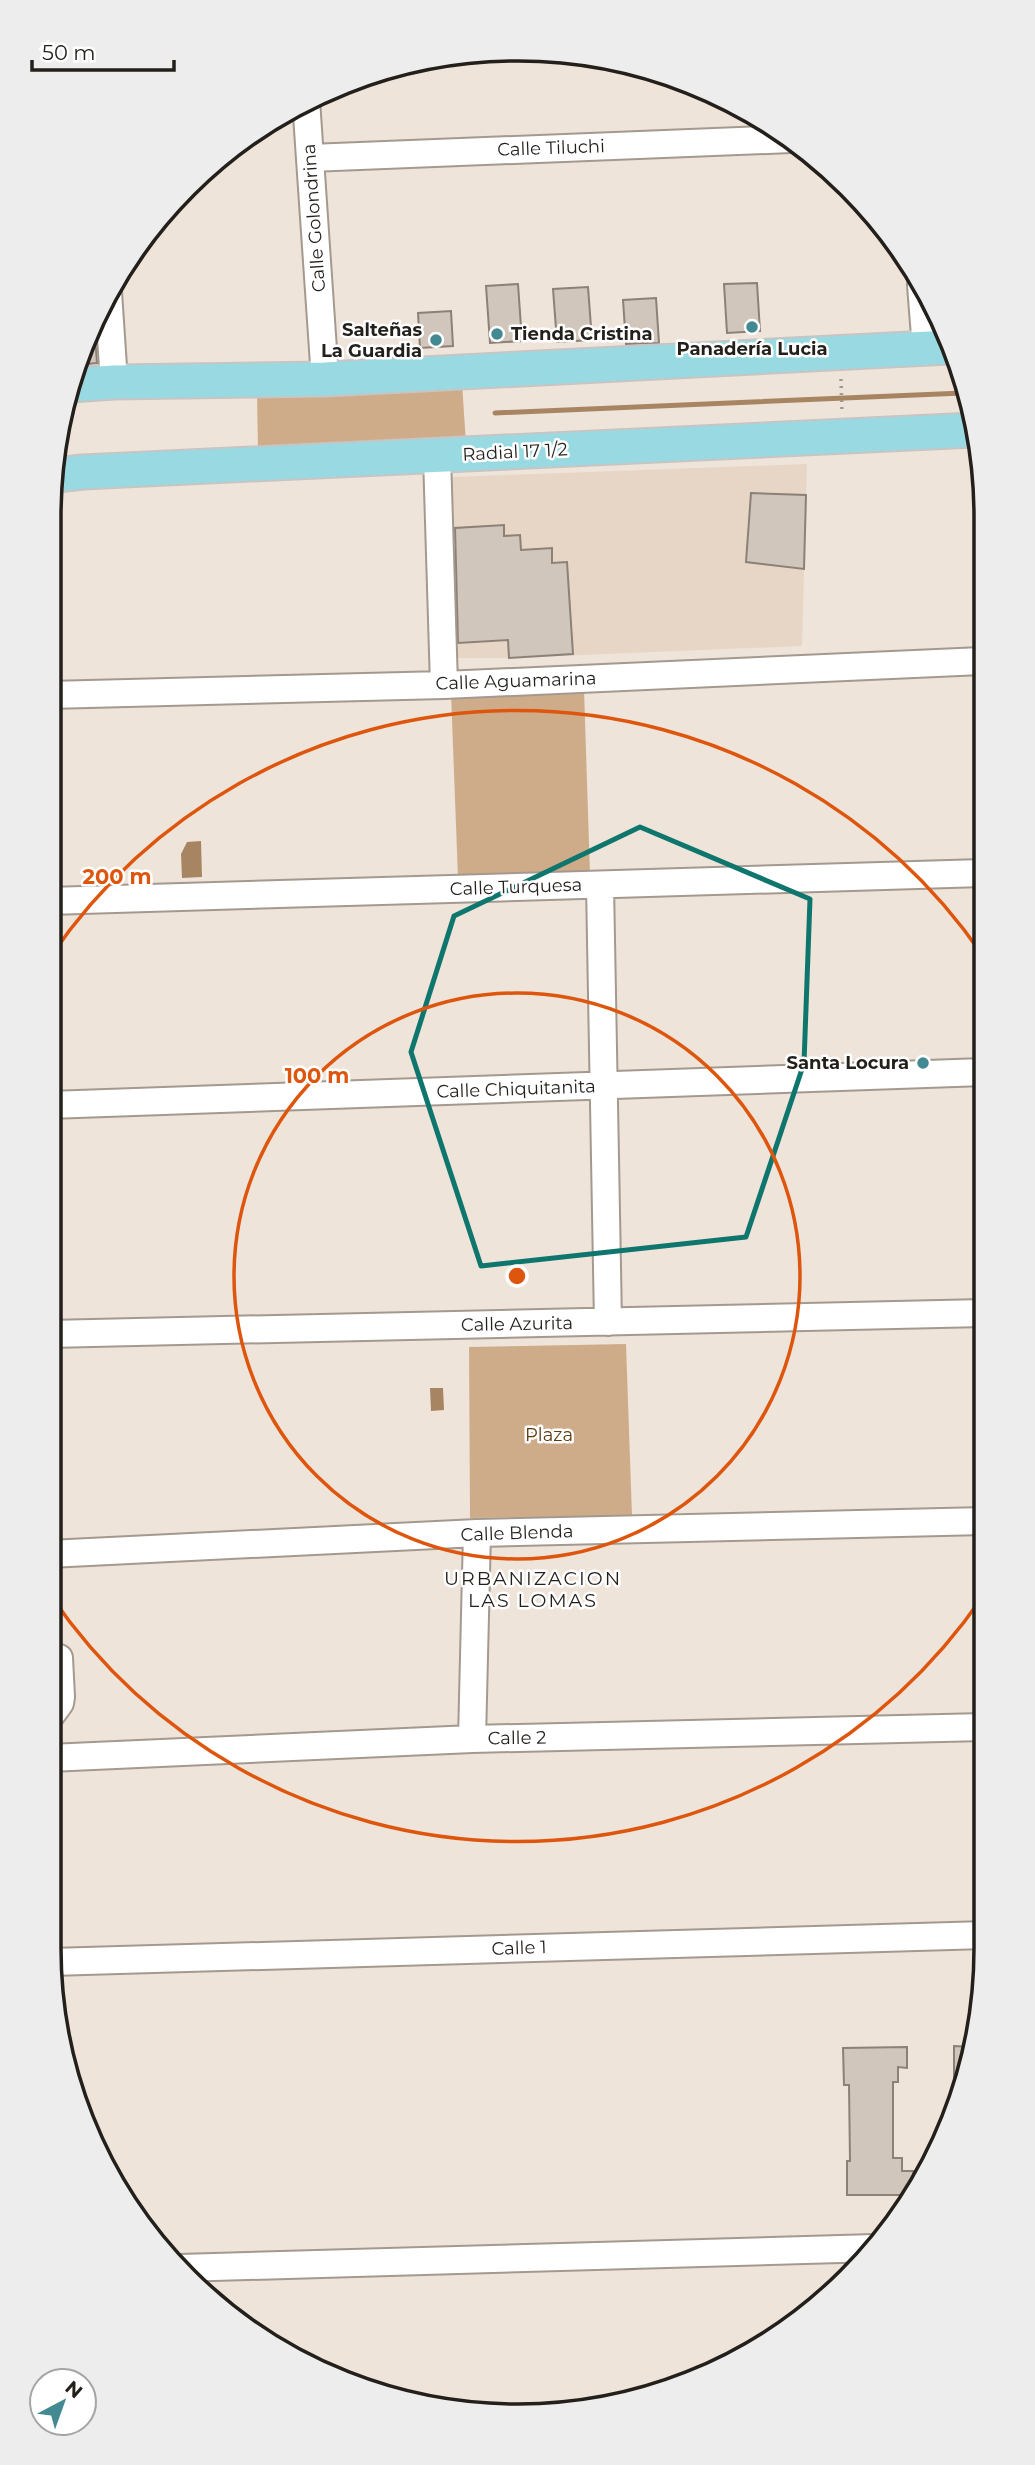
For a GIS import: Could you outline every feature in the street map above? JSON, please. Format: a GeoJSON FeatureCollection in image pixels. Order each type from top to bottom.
{"type":"FeatureCollection","features":[{"type":"Feature","properties":{"kind":"main road"},"geometry":{"type":"LineString","coordinates":[[81,384],[325,379],[938,348]]}},
{"type":"Feature","properties":{"kind":"main road","name":"Radial 17 1/2"},"geometry":{"type":"LineString","coordinates":[[63,474],[965,430]]}},
{"type":"Feature","properties":{"kind":"street","name":"Calle Golondrina"},"geometry":{"type":"LineString","coordinates":[[307,113],[325,379]]}},
{"type":"Feature","properties":{"kind":"street","name":"Calle Tiluchi"},"geometry":{"type":"LineString","coordinates":[[310,158],[773,140]]}},
{"type":"Feature","properties":{"kind":"street"},"geometry":{"type":"LineString","coordinates":[[109,313],[114,382]]}},
{"type":"Feature","properties":{"kind":"street"},"geometry":{"type":"LineString","coordinates":[[933,330],[938,348]]}},
{"type":"Feature","properties":{"kind":"street"},"geometry":{"type":"LineString","coordinates":[[437,456],[444,685]]}},
{"type":"Feature","properties":{"kind":"street","name":"Calle Aguamarina"},"geometry":{"type":"LineString","coordinates":[[61,695],[444,685],[974,662]]}},
{"type":"Feature","properties":{"kind":"street","name":"Calle Turquesa"},"geometry":{"type":"LineString","coordinates":[[61,901],[974,873]]}},
{"type":"Feature","properties":{"kind":"street"},"geometry":{"type":"LineString","coordinates":[[600,885],[608,1322]]}},
{"type":"Feature","properties":{"kind":"street","name":"Calle Chiquitanita"},"geometry":{"type":"LineString","coordinates":[[61,1105],[974,1072]]}},
{"type":"Feature","properties":{"kind":"street","name":"Calle Azurita"},"geometry":{"type":"LineString","coordinates":[[61,1334],[974,1313]]}},
{"type":"Feature","properties":{"kind":"street","name":"Calle Blenda"},"geometry":{"type":"LineString","coordinates":[[61,1553],[477,1534],[974,1521]]}},
{"type":"Feature","properties":{"kind":"street"},"geometry":{"type":"LineString","coordinates":[[472,1739],[477,1534]]}},
{"type":"Feature","properties":{"kind":"street","name":"Calle 2"},"geometry":{"type":"LineString","coordinates":[[61,1757],[472,1739],[974,1727]]}},
{"type":"Feature","properties":{"kind":"street","name":"Calle 1"},"geometry":{"type":"LineString","coordinates":[[61,1962],[974,1935]]}},
{"type":"Feature","properties":{"kind":"street"},"geometry":{"type":"LineString","coordinates":[[193,2268],[861,2248]]}},
{"type":"Feature","properties":{"kind":"path"},"geometry":{"type":"LineString","coordinates":[[841,390],[842,407]]}},
{"type":"Feature","properties":{"kind":"highlighted area"},"geometry":{"type":"Polygon","coordinates":[[[640,827],[810,899],[804,1063],[746,1237],[481,1266],[411,1052],[454,916],[640,827]]]}},
{"type":"Feature","properties":{"kind":"shaded area"},"geometry":{"type":"Polygon","coordinates":[[[807,464],[802,646],[458,658],[450,477],[807,464]]]}},
{"type":"Feature","properties":{"kind":"shaded area"},"geometry":{"type":"Polygon","coordinates":[[[201,841],[202,877],[182,878],[181,854],[187,842],[201,841]]]}},
{"type":"Feature","properties":{"kind":"shaded area"},"geometry":{"type":"Polygon","coordinates":[[[430,1388],[443,1388],[444,1410],[431,1411],[430,1388]]]}},
{"type":"Feature","properties":{"kind":"green space"},"geometry":{"type":"Polygon","coordinates":[[[462,383],[466,444],[258,452],[257,392],[462,383]]]}},
{"type":"Feature","properties":{"kind":"green space"},"geometry":{"type":"Polygon","coordinates":[[[584,689],[590,874],[458,878],[451,693],[584,689]]]}},
{"type":"Feature","properties":{"kind":"green space","name":"Plaza"},"geometry":{"type":"Polygon","coordinates":[[[626,1344],[632,1516],[470,1518],[469,1347],[626,1344]]]}},
{"type":"Feature","properties":{"kind":"building"},"geometry":{"type":"Polygon","coordinates":[[[757,283],[760,331],[727,333],[724,284],[757,283]]]}},
{"type":"Feature","properties":{"kind":"building"},"geometry":{"type":"Polygon","coordinates":[[[518,284],[522,341],[490,343],[486,286],[518,284]]]}},
{"type":"Feature","properties":{"kind":"building"},"geometry":{"type":"Polygon","coordinates":[[[588,287],[592,340],[557,342],[553,289],[588,287]]]}},
{"type":"Feature","properties":{"kind":"building"},"geometry":{"type":"Polygon","coordinates":[[[656,298],[659,343],[626,344],[623,300],[656,298]]]}},
{"type":"Feature","properties":{"kind":"building"},"geometry":{"type":"Polygon","coordinates":[[[451,311],[453,346],[420,348],[418,313],[451,311]]]}},
{"type":"Feature","properties":{"kind":"building"},"geometry":{"type":"Polygon","coordinates":[[[96,344],[97,363],[88,364],[96,344]]]}},
{"type":"Feature","properties":{"kind":"building"},"geometry":{"type":"Polygon","coordinates":[[[751,493],[806,495],[804,569],[746,562],[751,493]]]}},
{"type":"Feature","properties":{"kind":"building"},"geometry":{"type":"Polygon","coordinates":[[[504,525],[504,536],[520,535],[521,550],[552,548],[552,563],[567,562],[573,654],[509,658],[508,640],[458,643],[455,528],[504,525]]]}},
{"type":"Feature","properties":{"kind":"building"},"geometry":{"type":"Polygon","coordinates":[[[954,2046],[963,2047],[958,2066],[954,2080],[954,2046]]]}},
{"type":"Feature","properties":{"kind":"building"},"geometry":{"type":"Polygon","coordinates":[[[907,2047],[907,2068],[898,2067],[898,2082],[893,2082],[893,2158],[902,2158],[902,2171],[913,2171],[913,2176],[901,2195],[847,2195],[847,2161],[850,2161],[849,2085],[844,2085],[843,2048],[907,2047]]]}},
{"type":"Feature","properties":{"kind":"waterway"},"geometry":{"type":"LineString","coordinates":[[495,413],[956,393]]}},
{"type":"Feature","properties":{"kind":"place","name":"Panadería Lucia"},"geometry":{"type":"Point","coordinates":[752,327]}},
{"type":"Feature","properties":{"kind":"place","name":"Tienda Cristina"},"geometry":{"type":"Point","coordinates":[497,334]}},
{"type":"Feature","properties":{"kind":"place","name":"Salteñas La Guardia"},"geometry":{"type":"Point","coordinates":[436,340]}},
{"type":"Feature","properties":{"kind":"place","name":"Santa Locura"},"geometry":{"type":"Point","coordinates":[923,1063]}},
{"type":"Feature","properties":{"kind":"district","name":"URBANIZACION LAS LOMAS"},"geometry":{"type":"Point","coordinates":[533,1589]}}]}
